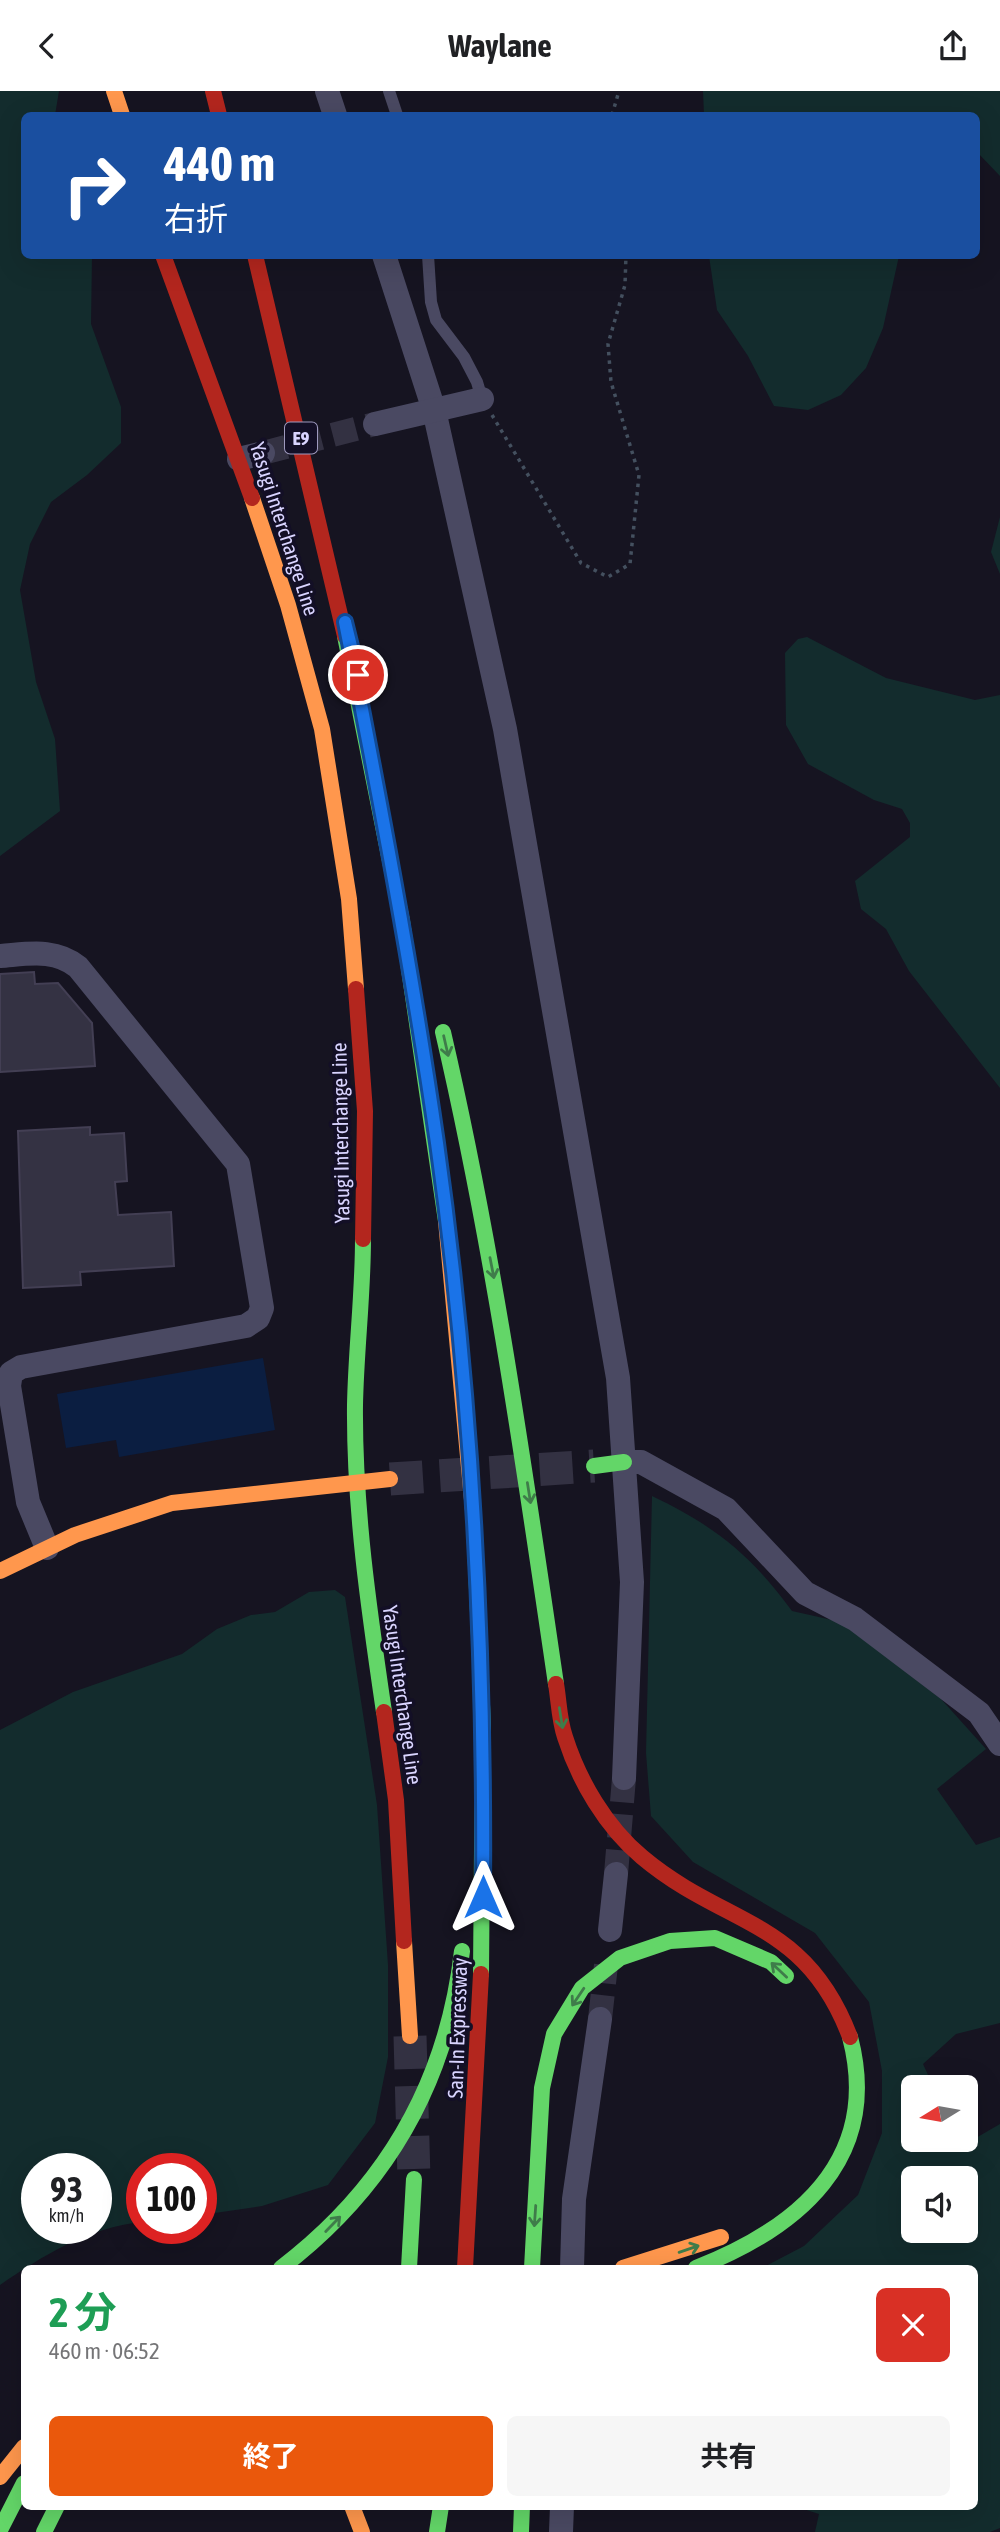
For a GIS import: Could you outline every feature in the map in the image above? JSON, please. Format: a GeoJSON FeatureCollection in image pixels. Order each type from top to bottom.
{"type":"FeatureCollection","features":[{"type":"Feature","properties":{"kind":"main road"},"geometry":{"type":"LineString","coordinates":[[114,91],[121,112]]}},
{"type":"Feature","properties":{"kind":"main road"},"geometry":{"type":"LineString","coordinates":[[212,91],[218,112]]}},
{"type":"Feature","properties":{"kind":"main road","name":"Yasugi Interchange Line"},"geometry":{"type":"LineString","coordinates":[[165,259],[251,456],[322,729],[349,899],[365,1111],[363,1271],[355,1404],[357,1482],[363,1574],[396,1800],[410,2036]]}},
{"type":"Feature","properties":{"kind":"main road","name":"San-In Expressway"},"geometry":{"type":"LineString","coordinates":[[256,259],[345,622],[411,975],[437,1146],[456,1311],[472,1512],[482,1715],[484,1849],[476,2112],[465,2265]]}},
{"type":"Feature","properties":{"kind":"main road"},"geometry":{"type":"LineString","coordinates":[[345,622],[420,928]]}},
{"type":"Feature","properties":{"kind":"main road"},"geometry":{"type":"LineString","coordinates":[[441,1022],[469,1144],[505,1341],[564,1735],[589,1794],[614,1830],[659,1870],[780,1943],[819,1976],[846,2021],[856,2064],[858,2103],[844,2152],[818,2191],[787,2222],[728,2255],[703,2265]]}},
{"type":"Feature","properties":{"kind":"main road"},"geometry":{"type":"LineString","coordinates":[[594,1466],[624,1462]]}},
{"type":"Feature","properties":{"kind":"main road"},"geometry":{"type":"LineString","coordinates":[[0,1571],[115,1519],[172,1503],[390,1479]]}},
{"type":"Feature","properties":{"kind":"main road"},"geometry":{"type":"LineString","coordinates":[[464,1893],[484,1849]]}},
{"type":"Feature","properties":{"kind":"main road"},"geometry":{"type":"LineString","coordinates":[[285,2265],[332,2227],[378,2172],[407,2127],[431,2076],[448,2024],[461,1958],[463,1932]]}},
{"type":"Feature","properties":{"kind":"main road"},"geometry":{"type":"LineString","coordinates":[[533,2265],[542,2088],[554,2034],[582,1988],[620,1958],[670,1941],[715,1938],[772,1962],[797,1986]]}},
{"type":"Feature","properties":{"kind":"main road"},"geometry":{"type":"LineString","coordinates":[[409,2265],[414,2179]]}},
{"type":"Feature","properties":{"kind":"main road"},"geometry":{"type":"LineString","coordinates":[[773,2208],[792,2191]]}},
{"type":"Feature","properties":{"kind":"main road"},"geometry":{"type":"LineString","coordinates":[[635,2265],[741,2227]]}},
{"type":"Feature","properties":{"kind":"main road"},"geometry":{"type":"LineString","coordinates":[[0,2477],[21,2451]]}},
{"type":"Feature","properties":{"kind":"main road"},"geometry":{"type":"LineString","coordinates":[[0,2530],[21,2489]]}},
{"type":"Feature","properties":{"kind":"main road"},"geometry":{"type":"LineString","coordinates":[[44,2532],[55,2510]]}},
{"type":"Feature","properties":{"kind":"main road"},"geometry":{"type":"LineString","coordinates":[[354,2510],[362,2532]]}},
{"type":"Feature","properties":{"kind":"main road"},"geometry":{"type":"LineString","coordinates":[[438,2532],[442,2510]]}},
{"type":"Feature","properties":{"kind":"main road"},"geometry":{"type":"LineString","coordinates":[[443,2510],[445,2532]]}},
{"type":"Feature","properties":{"kind":"main road"},"geometry":{"type":"LineString","coordinates":[[521,2532],[522,2510]]}},
{"type":"Feature","properties":{"kind":"street"},"geometry":{"type":"LineString","coordinates":[[327,91],[334,112]]}},
{"type":"Feature","properties":{"kind":"street"},"geometry":{"type":"LineString","coordinates":[[385,259],[433,410],[505,729],[618,1377],[632,1582],[625,1778]]}},
{"type":"Feature","properties":{"kind":"street"},"geometry":{"type":"LineString","coordinates":[[375,424],[482,399]]}},
{"type":"Feature","properties":{"kind":"street"},"geometry":{"type":"LineString","coordinates":[[0,956],[51,953],[65,956],[78,967],[238,1164],[262,1308],[258,1318],[246,1326],[21,1367],[11,1373],[9,1386],[28,1502],[47,1548]]}},
{"type":"Feature","properties":{"kind":"street"},"geometry":{"type":"LineString","coordinates":[[624,1462],[641,1462],[726,1509],[805,1593],[855,1619],[979,1713],[1000,1744]]}},
{"type":"Feature","properties":{"kind":"street"},"geometry":{"type":"LineString","coordinates":[[611,1930],[616,1874]]}},
{"type":"Feature","properties":{"kind":"street"},"geometry":{"type":"LineString","coordinates":[[572,2265],[575,2199],[600,2019]]}},
{"type":"Feature","properties":{"kind":"street"},"geometry":{"type":"LineString","coordinates":[[561,2532],[562,2510]]}},
{"type":"Feature","properties":{"kind":"lane"},"geometry":{"type":"LineString","coordinates":[[389,91],[396,112]]}},
{"type":"Feature","properties":{"kind":"lane"},"geometry":{"type":"LineString","coordinates":[[428,259],[431,302],[436,320],[464,357],[477,382],[482,399]]}},
{"type":"Feature","properties":{"kind":"path"},"geometry":{"type":"LineString","coordinates":[[613,112],[619,91]]}},
{"type":"Feature","properties":{"kind":"path"},"geometry":{"type":"LineString","coordinates":[[482,399],[581,563],[608,577],[630,563],[639,475],[611,381],[608,344],[625,285],[626,259]]}},
{"type":"Feature","properties":{"kind":"green space"},"geometry":{"type":"Polygon","coordinates":[[[0,91],[59,91],[56,112],[21,112],[21,259],[92,259],[91,324],[121,407],[121,443],[87,475],[51,502],[30,544],[20,590],[36,682],[55,739],[60,811],[0,856],[0,91]]]}},
{"type":"Feature","properties":{"kind":"green space"},"geometry":{"type":"Polygon","coordinates":[[[703,91],[1000,91],[1000,176],[980,155],[980,112],[704,112],[703,91]]]}},
{"type":"Feature","properties":{"kind":"green space"},"geometry":{"type":"Polygon","coordinates":[[[709,259],[898,259],[883,328],[866,368],[841,395],[808,410],[774,406],[748,356],[717,310],[709,259]]]}},
{"type":"Feature","properties":{"kind":"green space"},"geometry":{"type":"Polygon","coordinates":[[[1000,517],[1000,574],[991,552],[1000,517]]]}},
{"type":"Feature","properties":{"kind":"green space"},"geometry":{"type":"Polygon","coordinates":[[[807,637],[886,678],[975,700],[1000,695],[1000,1088],[909,971],[886,929],[861,909],[855,881],[910,837],[910,823],[902,809],[874,800],[808,764],[786,725],[785,653],[798,639],[807,637]]]}},
{"type":"Feature","properties":{"kind":"green space"},"geometry":{"type":"Polygon","coordinates":[[[652,1496],[695,1519],[730,1544],[762,1574],[792,1611],[841,1622],[941,1699],[986,1749],[937,1789],[976,1845],[1000,1837],[1000,2023],[956,2034],[923,2064],[928,2075],[901,2075],[901,2153],[978,2153],[978,2137],[1000,2124],[1000,2528],[990,2532],[815,2532],[819,2514],[806,2510],[978,2510],[978,2265],[768,2265],[804,2246],[858,2195],[882,2133],[882,2071],[869,2002],[815,1933],[693,1862],[651,1816],[646,1753],[652,1496]]]}},
{"type":"Feature","properties":{"kind":"green space"},"geometry":{"type":"Polygon","coordinates":[[[335,1590],[345,1597],[377,1805],[388,1965],[388,2057],[375,2123],[328,2185],[262,2206],[217,2213],[217,2153],[126,2153],[126,2224],[112,2228],[112,2153],[21,2153],[21,2244],[69,2244],[30,2265],[21,2265],[21,2271],[0,2285],[0,1730],[73,1692],[182,1654],[217,1629],[251,1615],[275,1612],[309,1592],[335,1590]]]}},
{"type":"Feature","properties":{"kind":"water"},"geometry":{"type":"Polygon","coordinates":[[[263,1358],[275,1430],[119,1457],[116,1440],[66,1448],[57,1394],[263,1358]]]}},
{"type":"Feature","properties":{"kind":"building"},"geometry":{"type":"Polygon","coordinates":[[[34,972],[35,984],[58,983],[92,1023],[95,1066],[0,1072],[0,974],[34,972]]]}},
{"type":"Feature","properties":{"kind":"building"},"geometry":{"type":"Polygon","coordinates":[[[90,1127],[90,1135],[124,1133],[127,1181],[115,1182],[118,1215],[171,1212],[174,1266],[80,1272],[81,1285],[23,1288],[18,1131],[90,1127]]]}},
{"type":"Feature","properties":{"kind":"tunnel"},"geometry":{"type":"LineString","coordinates":[[263,453],[375,424]]}},
{"type":"Feature","properties":{"kind":"tunnel"},"geometry":{"type":"LineString","coordinates":[[390,1479],[594,1466]]}},
{"type":"Feature","properties":{"kind":"tunnel"},"geometry":{"type":"LineString","coordinates":[[616,1874],[624,1778]]}},
{"type":"Feature","properties":{"kind":"tunnel"},"geometry":{"type":"LineString","coordinates":[[600,2019],[606,1965]]}},
{"type":"Feature","properties":{"kind":"tunnel"},"geometry":{"type":"LineString","coordinates":[[410,2036],[414,2179]]}},
{"type":"Feature","properties":{"kind":"traffic: fast"},"geometry":{"type":"LineString","coordinates":[[345,636],[402,921],[446,1221]]}},
{"type":"Feature","properties":{"kind":"traffic: fast"},"geometry":{"type":"LineString","coordinates":[[443,1032],[492,1275],[556,1684]]}},
{"type":"Feature","properties":{"kind":"traffic: fast"},"geometry":{"type":"LineString","coordinates":[[363,1239],[355,1444],[368,1597],[384,1712]]}},
{"type":"Feature","properties":{"kind":"traffic: fast"},"geometry":{"type":"LineString","coordinates":[[594,1466],[624,1462]]}},
{"type":"Feature","properties":{"kind":"traffic: fast"},"geometry":{"type":"LineString","coordinates":[[474,1521],[483,1727],[481,1974]]}},
{"type":"Feature","properties":{"kind":"traffic: fast"},"geometry":{"type":"LineString","coordinates":[[532,2265],[542,2088],[554,2034],[582,1988],[620,1958],[670,1941],[715,1938],[771,1962],[786,1976]]}},
{"type":"Feature","properties":{"kind":"traffic: fast"},"geometry":{"type":"LineString","coordinates":[[285,2265],[318,2237],[351,2203],[380,2167],[405,2129],[426,2088],[442,2045],[454,1999],[462,1951]]}},
{"type":"Feature","properties":{"kind":"traffic: fast"},"geometry":{"type":"LineString","coordinates":[[703,2265],[768,2232],[798,2209],[823,2183],[842,2153],[854,2119],[857,2080],[850,2037]]}},
{"type":"Feature","properties":{"kind":"traffic: fast"},"geometry":{"type":"LineString","coordinates":[[409,2265],[414,2179]]}},
{"type":"Feature","properties":{"kind":"traffic: fast"},"geometry":{"type":"LineString","coordinates":[[0,2530],[21,2489]]}},
{"type":"Feature","properties":{"kind":"traffic: fast"},"geometry":{"type":"LineString","coordinates":[[44,2532],[55,2510]]}},
{"type":"Feature","properties":{"kind":"traffic: fast"},"geometry":{"type":"LineString","coordinates":[[437,2532],[440,2510]]}},
{"type":"Feature","properties":{"kind":"traffic: fast"},"geometry":{"type":"LineString","coordinates":[[521,2532],[522,2510]]}},
{"type":"Feature","properties":{"kind":"traffic: slow"},"geometry":{"type":"LineString","coordinates":[[114,91],[121,112]]}},
{"type":"Feature","properties":{"kind":"traffic: slow"},"geometry":{"type":"LineString","coordinates":[[252,498],[288,605],[322,729],[349,899],[356,989]]}},
{"type":"Feature","properties":{"kind":"traffic: slow"},"geometry":{"type":"LineString","coordinates":[[446,1221],[474,1521]]}},
{"type":"Feature","properties":{"kind":"traffic: slow"},"geometry":{"type":"LineString","coordinates":[[0,1571],[75,1535],[172,1503],[390,1479]]}},
{"type":"Feature","properties":{"kind":"traffic: slow"},"geometry":{"type":"LineString","coordinates":[[404,1941],[410,2036]]}},
{"type":"Feature","properties":{"kind":"traffic: slow"},"geometry":{"type":"LineString","coordinates":[[632,2265],[721,2237]]}},
{"type":"Feature","properties":{"kind":"traffic: slow"},"geometry":{"type":"LineString","coordinates":[[0,2477],[21,2451]]}},
{"type":"Feature","properties":{"kind":"traffic: slow"},"geometry":{"type":"LineString","coordinates":[[354,2510],[362,2532]]}},
{"type":"Feature","properties":{"kind":"traffic: jam"},"geometry":{"type":"LineString","coordinates":[[213,91],[218,112]]}},
{"type":"Feature","properties":{"kind":"traffic: jam"},"geometry":{"type":"LineString","coordinates":[[164,259],[252,498]]}},
{"type":"Feature","properties":{"kind":"traffic: jam"},"geometry":{"type":"LineString","coordinates":[[256,259],[345,636]]}},
{"type":"Feature","properties":{"kind":"traffic: jam"},"geometry":{"type":"LineString","coordinates":[[356,989],[365,1111],[363,1239]]}},
{"type":"Feature","properties":{"kind":"traffic: jam"},"geometry":{"type":"LineString","coordinates":[[556,1684],[561,1724],[571,1754],[595,1802],[617,1832],[642,1857],[673,1880],[786,1946],[810,1969],[832,1998],[850,2037]]}},
{"type":"Feature","properties":{"kind":"traffic: jam"},"geometry":{"type":"LineString","coordinates":[[384,1712],[396,1800],[404,1941]]}},
{"type":"Feature","properties":{"kind":"traffic: jam"},"geometry":{"type":"LineString","coordinates":[[465,2265],[481,1974]]}},
{"type":"Feature","properties":{"kind":"route"},"geometry":{"type":"LineString","coordinates":[[358,675],[345,622],[411,975],[437,1146],[457,1325],[472,1498],[482,1715],[483,1897]]}}]}
